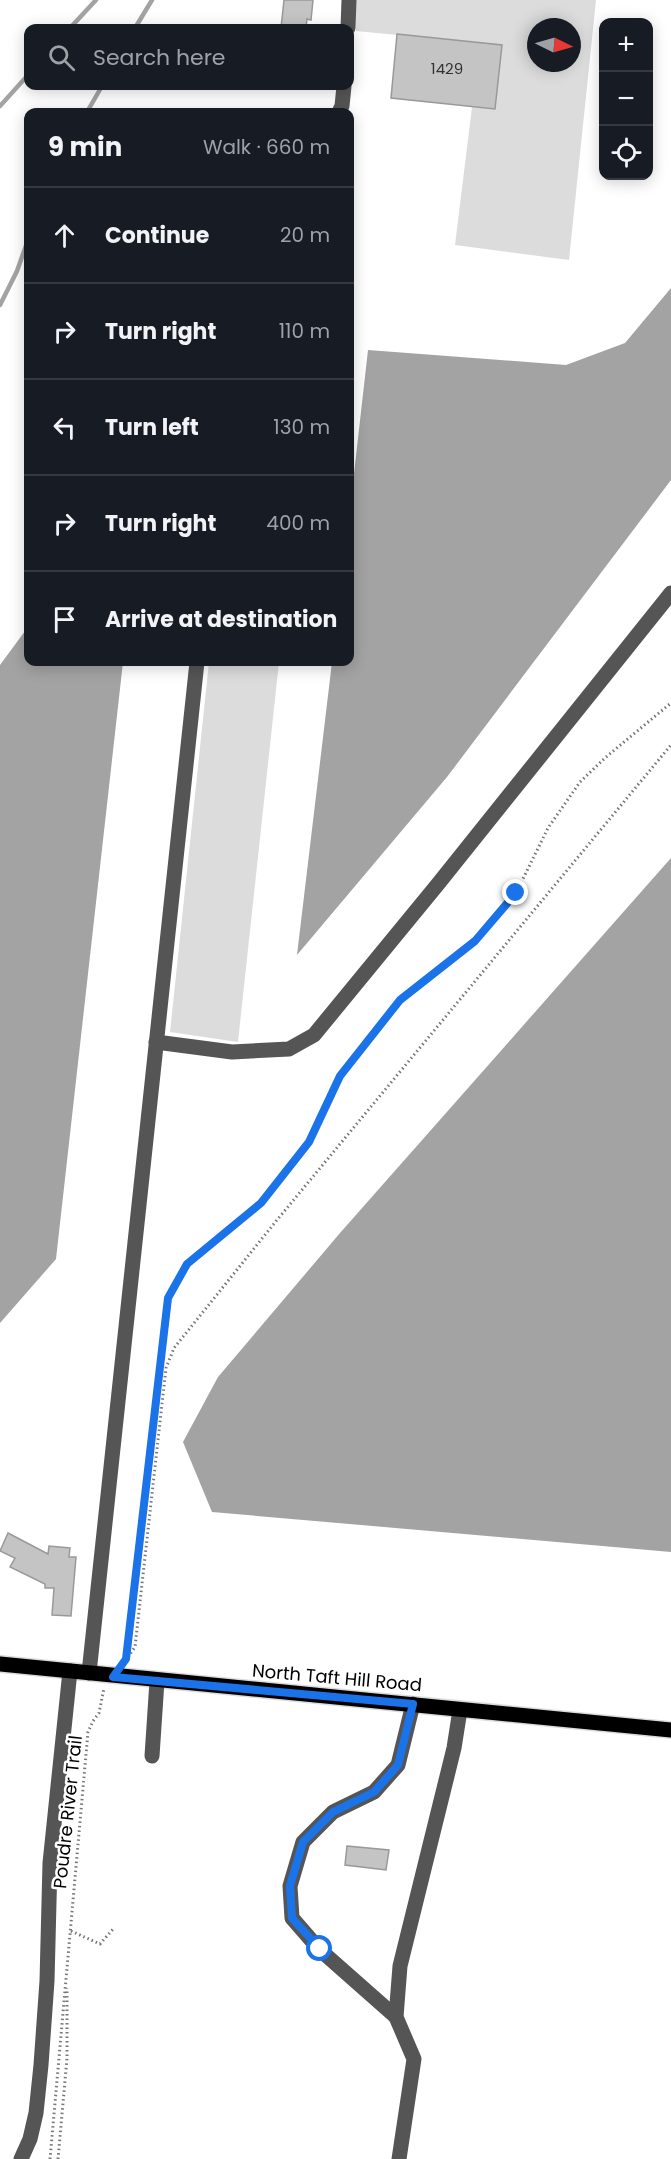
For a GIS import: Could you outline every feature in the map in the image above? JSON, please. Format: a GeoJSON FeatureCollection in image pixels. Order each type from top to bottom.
{"type":"FeatureCollection","features":[{"type":"Feature","properties":{"kind":"main road","name":"North Taft Hill Road"},"geometry":{"type":"LineString","coordinates":[[0,1664],[113,1677],[671,1730]]}},
{"type":"Feature","properties":{"kind":"lane"},"geometry":{"type":"LineString","coordinates":[[348,24],[349,0]]}},
{"type":"Feature","properties":{"kind":"lane"},"geometry":{"type":"LineString","coordinates":[[341,108],[344,90]]}},
{"type":"Feature","properties":{"kind":"lane"},"geometry":{"type":"LineString","coordinates":[[156,1041],[231,1052],[289,1049],[314,1035],[671,593]]}},
{"type":"Feature","properties":{"kind":"lane"},"geometry":{"type":"LineString","coordinates":[[89,1673],[197,666]]}},
{"type":"Feature","properties":{"kind":"lane"},"geometry":{"type":"LineString","coordinates":[[21,2159],[32,2130],[41,2065],[47,1981],[50,1863],[70,1671]]}},
{"type":"Feature","properties":{"kind":"lane"},"geometry":{"type":"LineString","coordinates":[[152,1756],[157,1681]]}},
{"type":"Feature","properties":{"kind":"lane"},"geometry":{"type":"LineString","coordinates":[[399,2159],[414,2059],[396,2017],[320,1949],[292,1918],[290,1886],[303,1842],[333,1812],[374,1792],[398,1765],[413,1704]]}},
{"type":"Feature","properties":{"kind":"lane"},"geometry":{"type":"LineString","coordinates":[[396,2017],[400,1966],[454,1748],[460,1710]]}},
{"type":"Feature","properties":{"kind":"path","name":"Poudre River Trail"},"geometry":{"type":"LineString","coordinates":[[50,2159],[88,1732],[99,1713],[102,1691],[126,1659],[168,1298],[187,1264],[261,1203],[309,1142],[340,1076],[400,1000],[475,941],[516,893],[548,828],[580,782],[606,757],[671,703]]}},
{"type":"Feature","properties":{"kind":"path"},"geometry":{"type":"LineString","coordinates":[[126,1659],[135,1647],[165,1368],[174,1348],[671,744]]}},
{"type":"Feature","properties":{"kind":"path"},"geometry":{"type":"LineString","coordinates":[[70,1930],[100,1944],[114,1928]]}},
{"type":"Feature","properties":{"kind":"path"},"geometry":{"type":"LineString","coordinates":[[58,2159],[67,2058],[68,1965]]}},
{"type":"Feature","properties":{"kind":"shaded area"},"geometry":{"type":"Polygon","coordinates":[[[356,0],[596,0],[569,260],[455,245],[472,107],[495,109],[502,45],[356,31],[356,0]]]}},
{"type":"Feature","properties":{"kind":"shaded area"},"geometry":{"type":"Polygon","coordinates":[[[671,288],[671,480],[447,777],[297,955],[332,666],[354,666],[354,474],[368,350],[566,365],[625,343],[671,288]]]}},
{"type":"Feature","properties":{"kind":"shaded area"},"geometry":{"type":"Polygon","coordinates":[[[24,632],[24,666],[123,666],[56,1259],[0,1323],[0,665],[24,632]]]}},
{"type":"Feature","properties":{"kind":"shaded area"},"geometry":{"type":"Polygon","coordinates":[[[209,666],[279,666],[238,1042],[170,1032],[209,666]]]}},
{"type":"Feature","properties":{"kind":"shaded area"},"geometry":{"type":"Polygon","coordinates":[[[671,858],[671,1552],[212,1512],[183,1442],[218,1377],[340,1233],[671,858]]]}},
{"type":"Feature","properties":{"kind":"building"},"geometry":{"type":"Polygon","coordinates":[[[284,0],[313,0],[311,20],[307,19],[306,24],[281,24],[284,0]]]}},
{"type":"Feature","properties":{"kind":"building"},"geometry":{"type":"Polygon","coordinates":[[[397,34],[502,45],[495,109],[391,98],[397,34]]]}},
{"type":"Feature","properties":{"kind":"building"},"geometry":{"type":"Polygon","coordinates":[[[8,1533],[48,1554],[49,1546],[70,1548],[69,1557],[76,1557],[71,1616],[52,1615],[54,1588],[45,1588],[45,1584],[10,1567],[15,1558],[0,1551],[8,1533]]]}},
{"type":"Feature","properties":{"kind":"building"},"geometry":{"type":"Polygon","coordinates":[[[347,1846],[389,1850],[386,1870],[345,1865],[347,1846]]]}},
{"type":"Feature","properties":{"kind":"waterway"},"geometry":{"type":"LineString","coordinates":[[74,24],[96,0]]}},
{"type":"Feature","properties":{"kind":"waterway"},"geometry":{"type":"LineString","coordinates":[[137,24],[152,0]]}},
{"type":"Feature","properties":{"kind":"waterway"},"geometry":{"type":"LineString","coordinates":[[0,106],[24,79]]}},
{"type":"Feature","properties":{"kind":"waterway"},"geometry":{"type":"LineString","coordinates":[[89,108],[100,90]]}},
{"type":"Feature","properties":{"kind":"waterway"},"geometry":{"type":"LineString","coordinates":[[0,305],[24,251]]}},
{"type":"Feature","properties":{"kind":"route"},"geometry":{"type":"LineString","coordinates":[[320,1949],[292,1918],[290,1886],[303,1842],[333,1812],[374,1792],[398,1765],[413,1704],[113,1677],[126,1659],[168,1298],[187,1264],[261,1203],[309,1142],[340,1076],[400,1000],[475,941],[516,893]]}}]}
